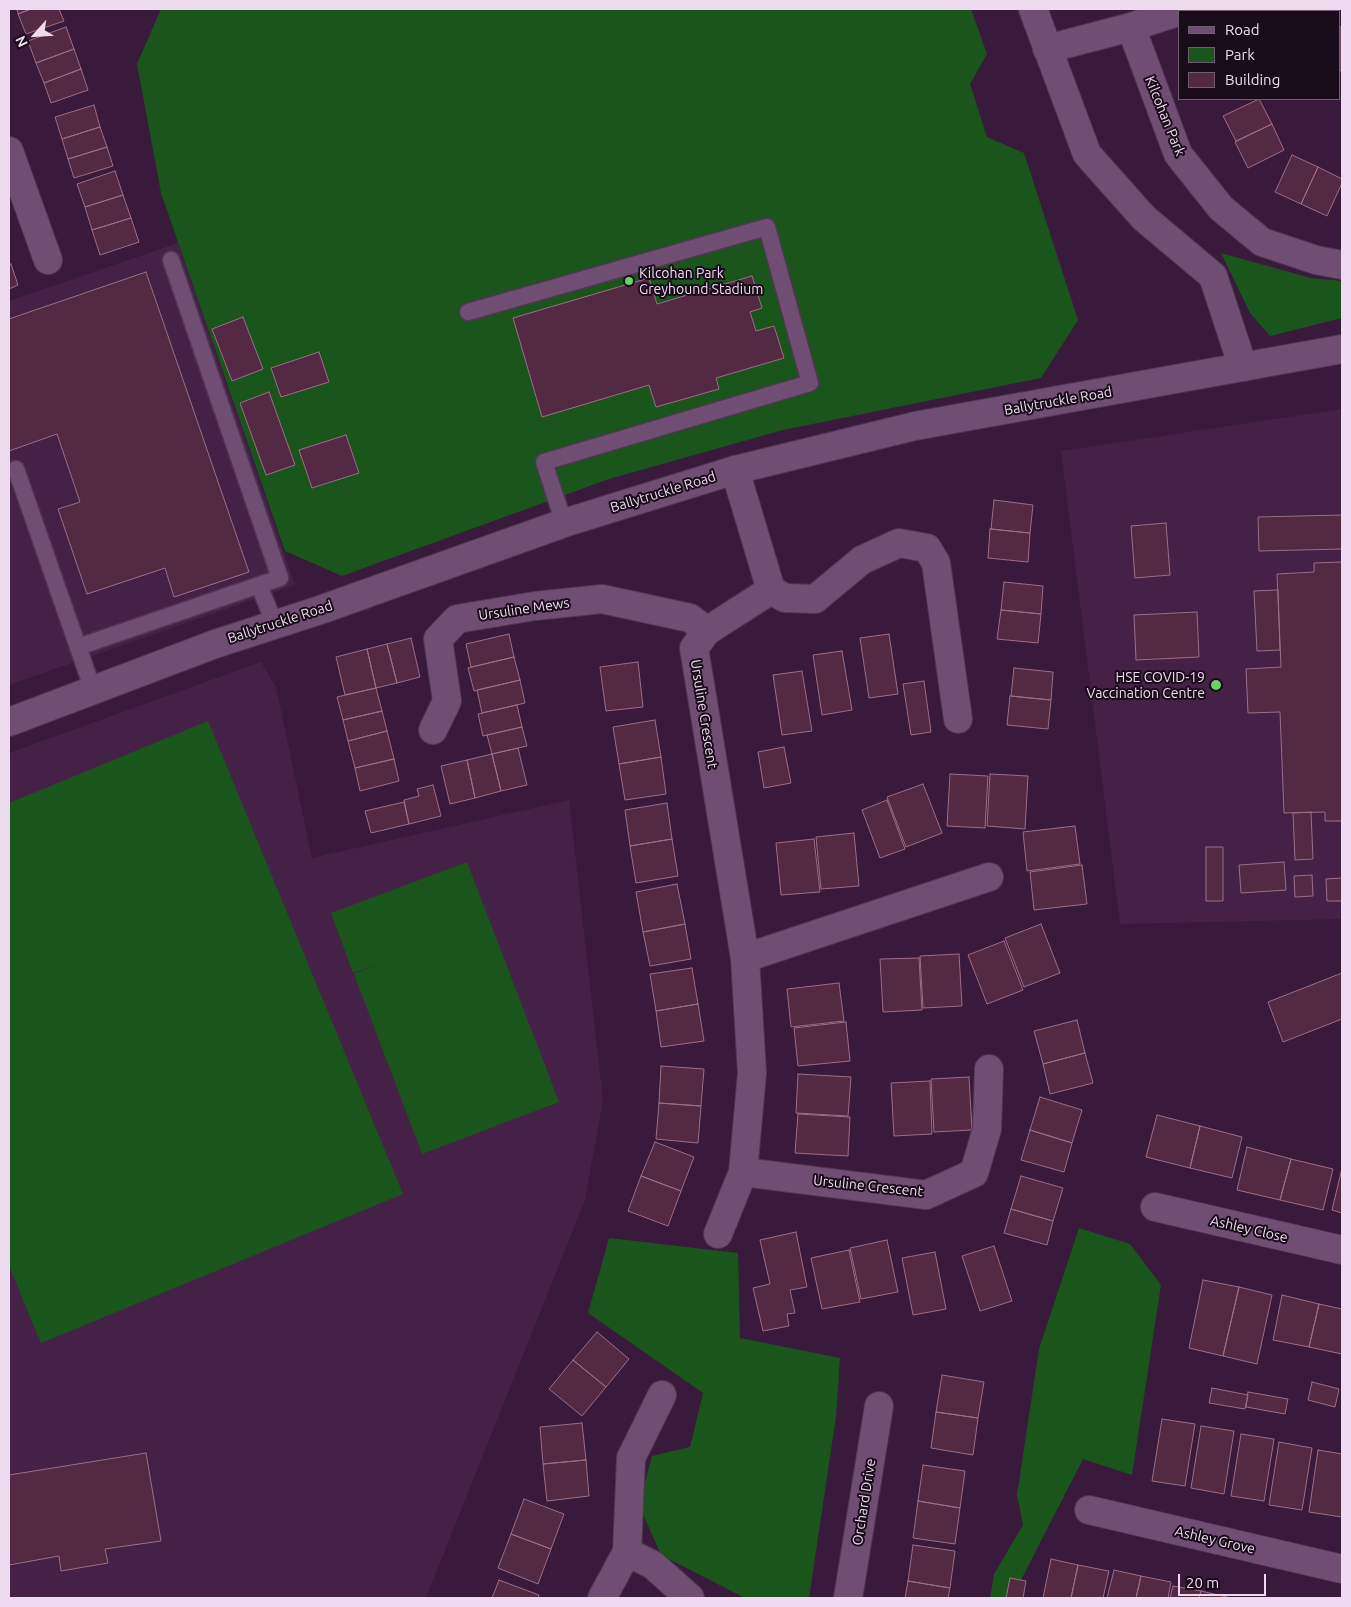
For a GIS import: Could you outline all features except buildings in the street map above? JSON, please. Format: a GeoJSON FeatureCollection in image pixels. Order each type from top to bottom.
{"type":"FeatureCollection","features":[{"type":"Feature","properties":{"kind":"street"},"geometry":{"type":"LineString","coordinates":[[1033,9],[1087,154],[1144,218],[1213,276],[1243,367]]}},
{"type":"Feature","properties":{"kind":"street"},"geometry":{"type":"LineString","coordinates":[[1047,49],[1131,27],[1178,12]]}},
{"type":"Feature","properties":{"kind":"street","name":"Kilcohan Park"},"geometry":{"type":"LineString","coordinates":[[1131,27],[1178,154],[1221,208],[1262,242],[1316,260],[1342,265]]}},
{"type":"Feature","properties":{"kind":"street"},"geometry":{"type":"LineString","coordinates":[[9,151],[48,260]]}},
{"type":"Feature","properties":{"kind":"street","name":"Ballytruckle Road"},"geometry":{"type":"LineString","coordinates":[[9,722],[187,654],[564,523],[735,470],[907,428],[1342,349]]}},
{"type":"Feature","properties":{"kind":"street"},"geometry":{"type":"LineString","coordinates":[[735,470],[770,590],[785,598],[814,599],[862,560],[899,543],[926,548],[936,563],[958,719]]}},
{"type":"Feature","properties":{"kind":"street","name":"Ursuline Crescent"},"geometry":{"type":"LineString","coordinates":[[718,1234],[743,1172],[752,1073],[745,958],[694,648],[707,630],[770,590]]}},
{"type":"Feature","properties":{"kind":"street","name":"Ursuline Mews"},"geometry":{"type":"LineString","coordinates":[[433,730],[447,701],[438,639],[457,619],[535,606],[602,599],[690,618],[707,630]]}},
{"type":"Feature","properties":{"kind":"street"},"geometry":{"type":"LineString","coordinates":[[745,958],[989,877]]}},
{"type":"Feature","properties":{"kind":"street","name":"Ursuline Crescent"},"geometry":{"type":"LineString","coordinates":[[743,1172],[926,1195],[974,1173],[987,1129],[989,1069]]}},
{"type":"Feature","properties":{"kind":"street","name":"Ashley Close"},"geometry":{"type":"LineString","coordinates":[[1155,1208],[1342,1250]]}},
{"type":"Feature","properties":{"kind":"street"},"geometry":{"type":"LineString","coordinates":[[602,1598],[627,1552],[631,1458],[662,1395]]}},
{"type":"Feature","properties":{"kind":"street","name":"Orchard Drive"},"geometry":{"type":"LineString","coordinates":[[848,1598],[879,1406]]}},
{"type":"Feature","properties":{"kind":"street","name":"Ashley Grove"},"geometry":{"type":"LineString","coordinates":[[1089,1510],[1342,1569]]}},
{"type":"Feature","properties":{"kind":"street"},"geometry":{"type":"LineString","coordinates":[[627,1552],[653,1565],[690,1598]]}},
{"type":"Feature","properties":{"kind":"lane"},"geometry":{"type":"LineString","coordinates":[[468,312],[768,227],[810,384],[544,462],[564,523]]}},
{"type":"Feature","properties":{"kind":"lane"},"geometry":{"type":"LineString","coordinates":[[78,647],[280,578],[171,260]]}},
{"type":"Feature","properties":{"kind":"lane"},"geometry":{"type":"LineString","coordinates":[[16,469],[92,690]]}},
{"type":"Feature","properties":{"kind":"lane"},"geometry":{"type":"LineString","coordinates":[[260,585],[274,625]]}},
{"type":"Feature","properties":{"kind":"shaded area"},"geometry":{"type":"Polygon","coordinates":[[[178,243],[295,585],[9,685],[9,301],[178,243]]]}},
{"type":"Feature","properties":{"kind":"shaded area","name":"HSE COVID-19 Vaccination Centre"},"geometry":{"type":"Polygon","coordinates":[[[1342,409],[1342,919],[1120,924],[1061,451],[1342,409]]]}},
{"type":"Feature","properties":{"kind":"shaded area"},"geometry":{"type":"Polygon","coordinates":[[[261,662],[276,687],[312,858],[569,800],[603,1100],[585,1200],[426,1598],[9,1598],[9,753],[261,662]]]}},
{"type":"Feature","properties":{"kind":"green space","name":"Kilcohan Park Greyhound Stadium"},"geometry":{"type":"Polygon","coordinates":[[[161,9],[971,9],[987,54],[970,84],[987,137],[1024,153],[1078,320],[1041,378],[783,430],[609,479],[342,576],[285,551],[161,193],[137,64],[161,9]]]}},
{"type":"Feature","properties":{"kind":"green space"},"geometry":{"type":"Polygon","coordinates":[[[1221,253],[1311,278],[1342,281],[1342,318],[1270,336],[1250,313],[1221,253]]]}},
{"type":"Feature","properties":{"kind":"green space"},"geometry":{"type":"Polygon","coordinates":[[[208,721],[403,1194],[41,1343],[9,1266],[9,803],[208,721]]]}},
{"type":"Feature","properties":{"kind":"green space"},"geometry":{"type":"Polygon","coordinates":[[[467,862],[559,1102],[422,1154],[354,974],[376,965],[353,973],[331,913],[467,862]]]}},
{"type":"Feature","properties":{"kind":"green space"},"geometry":{"type":"Polygon","coordinates":[[[1079,1228],[1130,1244],[1161,1285],[1132,1475],[1083,1459],[1022,1578],[1019,1598],[990,1598],[994,1574],[1023,1525],[1017,1495],[1039,1349],[1079,1228]]]}},
{"type":"Feature","properties":{"kind":"green space"},"geometry":{"type":"Polygon","coordinates":[[[609,1238],[738,1253],[740,1338],[840,1358],[836,1417],[809,1598],[745,1598],[661,1555],[639,1505],[652,1456],[690,1447],[703,1393],[588,1313],[609,1238]]]}},
{"type":"Feature","properties":{"kind":"place","name":"Kilcohan Park Greyhound Stadium"},"geometry":{"type":"Point","coordinates":[629,281]}},
{"type":"Feature","properties":{"kind":"place","name":"HSE COVID-19 Vaccination Centre"},"geometry":{"type":"Point","coordinates":[1216,685]}}]}
